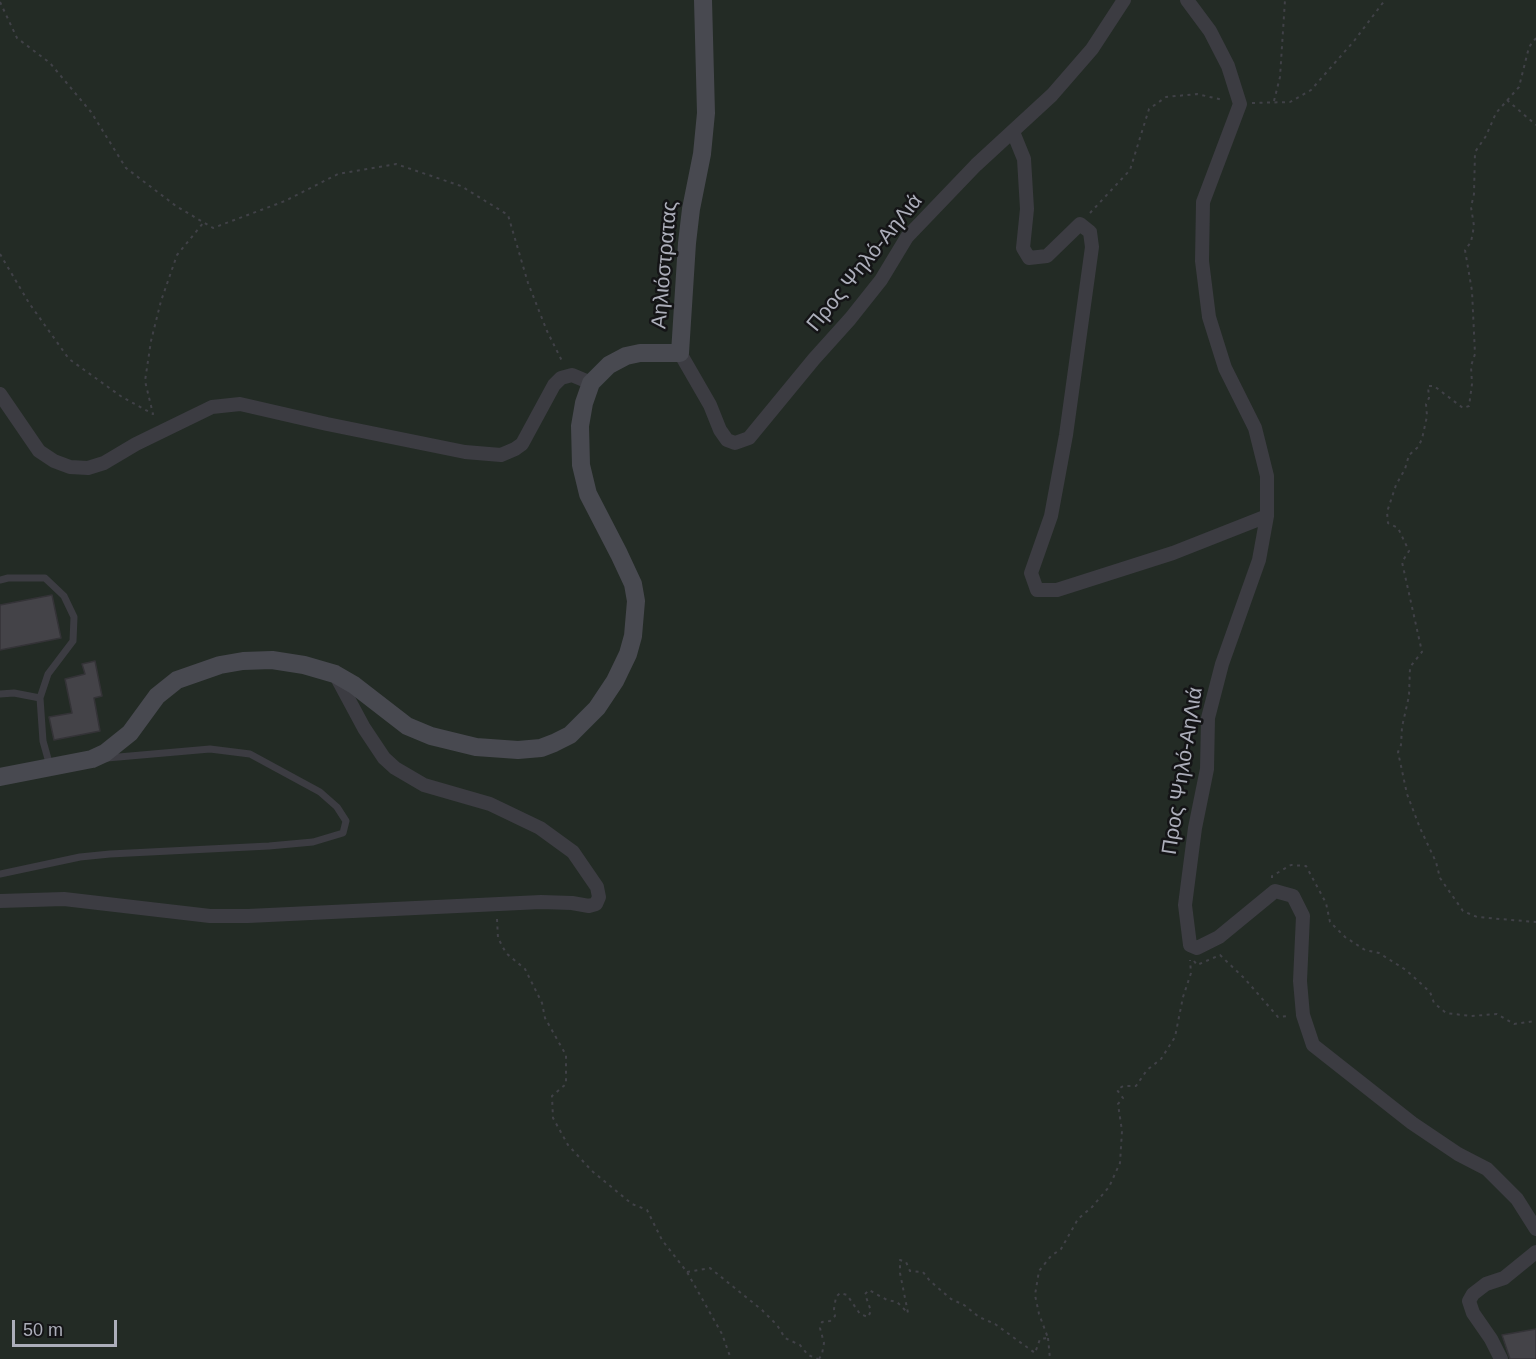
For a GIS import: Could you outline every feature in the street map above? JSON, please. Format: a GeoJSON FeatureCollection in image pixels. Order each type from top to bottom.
{"type":"FeatureCollection","features":[{"type":"Feature","properties":{"kind":"street","name":"Αηλιόστρατας"},"geometry":{"type":"LineString","coordinates":[[591,383],[609,365],[626,356],[640,353],[680,353],[687,243],[705,132],[703,0]]}},
{"type":"Feature","properties":{"kind":"street","name":"Προς Ψηλό-ΑηΛιά"},"geometry":{"type":"LineString","coordinates":[[680,353],[727,440],[735,443],[749,438],[881,280],[907,237],[976,165],[1052,95],[1092,49],[1125,0]]}},
{"type":"Feature","properties":{"kind":"street"},"geometry":{"type":"LineString","coordinates":[[1187,0],[1210,31],[1228,66],[1240,104]]}},
{"type":"Feature","properties":{"kind":"street","name":"Προς Ψηλό-ΑηΛιά"},"geometry":{"type":"LineString","coordinates":[[1193,946],[1185,905],[1195,828],[1207,769],[1208,718],[1222,664],[1259,560],[1268,516],[1267,476],[1255,429],[1225,368],[1212,327],[1202,261],[1203,202],[1240,104]]}},
{"type":"Feature","properties":{"kind":"street"},"geometry":{"type":"LineString","coordinates":[[1013,132],[1024,159],[1027,209],[1023,248],[1029,258],[1047,256],[1080,224],[1090,232],[1092,247],[1066,435],[1051,516],[1031,573],[1037,590],[1057,590],[1173,553],[1268,516]]}},
{"type":"Feature","properties":{"kind":"street"},"geometry":{"type":"LineString","coordinates":[[0,394],[39,451],[54,461],[70,467],[88,468],[104,463],[136,444],[201,412],[234,404],[256,406],[327,424],[465,452],[501,455],[522,444],[554,385],[561,378],[572,375],[591,383],[584,403],[580,426],[579,447],[583,478],[592,504],[628,574],[636,601],[633,636],[628,654],[615,681],[597,708],[570,735],[541,748],[518,750],[476,747],[431,736],[407,726],[354,685],[335,674],[304,665],[272,660],[243,661],[220,665],[177,680],[166,688],[130,733],[105,753],[92,759],[0,777]]}},
{"type":"Feature","properties":{"kind":"street"},"geometry":{"type":"LineString","coordinates":[[0,901],[64,898],[210,916],[553,902],[589,906],[596,904],[599,897],[597,887],[573,852],[540,828],[490,804],[424,785],[395,768],[384,758],[364,728],[335,674]]}},
{"type":"Feature","properties":{"kind":"street"},"geometry":{"type":"LineString","coordinates":[[1193,946],[1219,937],[1275,891],[1293,896],[1303,916],[1300,981],[1303,1015],[1313,1045],[1412,1123],[1458,1154],[1487,1169],[1517,1199],[1536,1229]]}},
{"type":"Feature","properties":{"kind":"street"},"geometry":{"type":"LineString","coordinates":[[1501,1359],[1491,1339],[1473,1313],[1469,1301],[1473,1294],[1486,1284],[1504,1278],[1536,1252]]}},
{"type":"Feature","properties":{"kind":"lane"},"geometry":{"type":"LineString","coordinates":[[0,580],[45,578],[64,596],[74,617],[73,641],[48,674],[40,698],[44,741],[51,768]]}},
{"type":"Feature","properties":{"kind":"lane"},"geometry":{"type":"LineString","coordinates":[[0,694],[14,693],[40,698]]}},
{"type":"Feature","properties":{"kind":"lane"},"geometry":{"type":"LineString","coordinates":[[0,874],[100,855],[269,846],[313,842],[343,833],[345,820],[337,807],[320,792],[250,754],[210,749],[163,755],[92,759]]}},
{"type":"Feature","properties":{"kind":"path"},"geometry":{"type":"LineString","coordinates":[[1273,102],[1280,77],[1285,0]]}},
{"type":"Feature","properties":{"kind":"path"},"geometry":{"type":"LineString","coordinates":[[1080,224],[1130,170],[1149,109],[1166,97],[1197,94],[1240,104],[1290,102],[1311,90],[1385,0]]}},
{"type":"Feature","properties":{"kind":"path"},"geometry":{"type":"LineString","coordinates":[[0,2],[17,38],[50,63],[91,112],[126,168],[176,206],[213,228],[285,201],[338,174],[396,164],[461,186],[508,215],[528,283],[547,331],[569,376]]}},
{"type":"Feature","properties":{"kind":"path"},"geometry":{"type":"LineString","coordinates":[[1536,38],[1528,47],[1519,87],[1496,113],[1486,136],[1475,153],[1474,194],[1471,207],[1474,226],[1471,242],[1466,250],[1472,291],[1475,354],[1471,366],[1472,384],[1469,406],[1463,408],[1434,386],[1428,386],[1427,416],[1422,439],[1418,447],[1409,455],[1387,512],[1388,523],[1398,528],[1409,551],[1402,562],[1422,652],[1410,666],[1409,696],[1398,752],[1412,806],[1436,862],[1440,878],[1463,911],[1477,917],[1536,922]]}},
{"type":"Feature","properties":{"kind":"path"},"geometry":{"type":"LineString","coordinates":[[1507,100],[1536,125]]}},
{"type":"Feature","properties":{"kind":"path"},"geometry":{"type":"LineString","coordinates":[[0,254],[29,303],[69,359],[122,397],[153,414],[145,381],[151,341],[161,301],[177,255],[204,222]]}},
{"type":"Feature","properties":{"kind":"path"},"geometry":{"type":"LineString","coordinates":[[1275,891],[1272,876],[1291,865],[1306,866],[1326,903],[1330,922],[1345,937],[1365,950],[1379,953],[1406,970],[1430,992],[1434,1003],[1446,1012],[1471,1016],[1497,1014],[1514,1024],[1536,1021]]}},
{"type":"Feature","properties":{"kind":"path"},"geometry":{"type":"LineString","coordinates":[[496,904],[498,938],[506,953],[525,969],[542,1004],[545,1018],[566,1055],[566,1084],[552,1096],[553,1118],[568,1145],[592,1171],[632,1204],[647,1210],[662,1240],[687,1272],[722,1334],[731,1359]]}},
{"type":"Feature","properties":{"kind":"path"},"geometry":{"type":"LineString","coordinates":[[1193,946],[1192,959],[1197,965],[1220,955],[1245,979],[1278,1017],[1303,1015]]}},
{"type":"Feature","properties":{"kind":"path"},"geometry":{"type":"LineString","coordinates":[[1050,1359],[1048,1338],[1035,1295],[1039,1271],[1051,1256],[1061,1249],[1078,1219],[1092,1208],[1109,1188],[1120,1163],[1122,1131],[1119,1104],[1123,1098],[1117,1090],[1123,1086],[1136,1086],[1147,1070],[1161,1059],[1175,1037],[1191,973],[1193,946]]}},
{"type":"Feature","properties":{"kind":"path"},"geometry":{"type":"LineString","coordinates":[[687,1272],[710,1268],[762,1310],[777,1325],[785,1338],[800,1345],[808,1355],[819,1359],[824,1343],[820,1328],[822,1322],[830,1321],[836,1316],[834,1309],[836,1297],[840,1293],[847,1295],[860,1314],[868,1317],[871,1311],[865,1294],[869,1290],[887,1300],[897,1302],[908,1313],[900,1273],[900,1260],[906,1262],[910,1271],[923,1272],[951,1299],[964,1305],[979,1317],[995,1324],[1035,1353],[1040,1339],[1048,1338]]}},
{"type":"Feature","properties":{"kind":"shaded area"},"geometry":{"type":"Polygon","coordinates":[[[0,0],[1536,0],[1536,1359],[0,1359],[0,0]]]}},
{"type":"Feature","properties":{"kind":"building"},"geometry":{"type":"Polygon","coordinates":[[[52,595],[61,638],[0,650],[0,605],[52,595]]]}},
{"type":"Feature","properties":{"kind":"building"},"geometry":{"type":"Polygon","coordinates":[[[95,661],[102,696],[94,698],[100,731],[54,740],[49,717],[72,713],[65,679],[85,674],[82,664],[95,661]]]}},
{"type":"Feature","properties":{"kind":"building"},"geometry":{"type":"Polygon","coordinates":[[[1536,1329],[1536,1359],[1510,1359],[1502,1335],[1536,1329]]]}}]}
